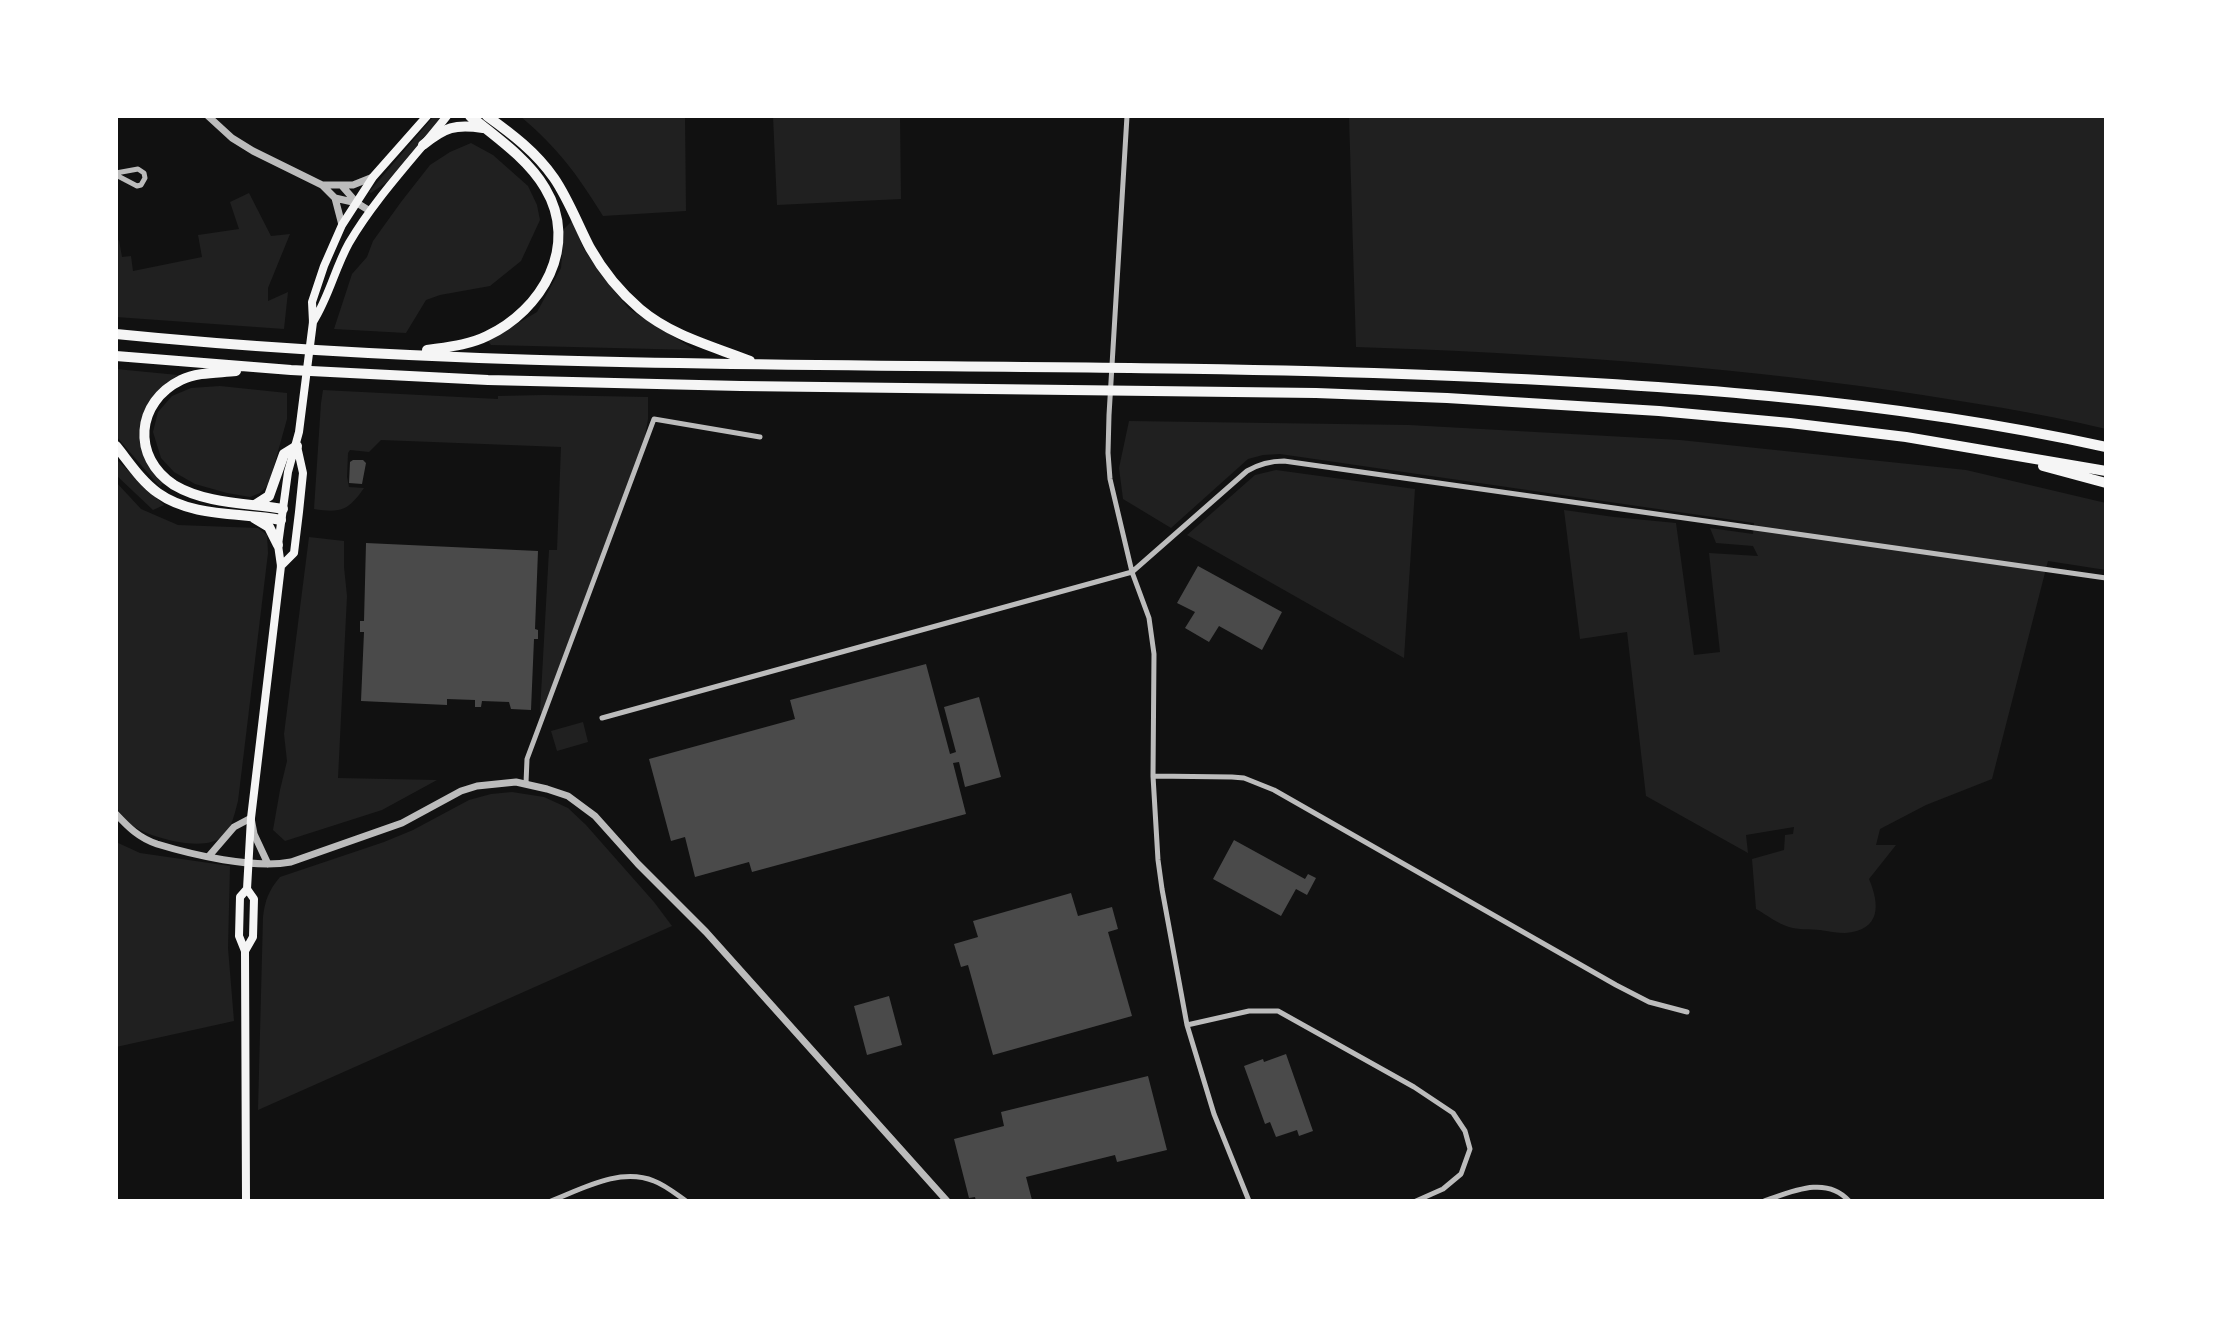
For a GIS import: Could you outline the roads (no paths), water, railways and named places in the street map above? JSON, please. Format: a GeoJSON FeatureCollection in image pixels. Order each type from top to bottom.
{"type":"FeatureCollection","features":[{"type":"Feature","properties":{"kind":"highway"},"geometry":{"type":"LineString","coordinates":[[405,354],[461,344],[489,335],[522,315],[539,295],[557,251],[556,213],[545,187],[531,169],[470,116]]}},
{"type":"Feature","properties":{"kind":"highway"},"geometry":{"type":"LineString","coordinates":[[487,116],[534,154],[554,178],[600,264],[631,301],[656,321],[687,338],[759,365]]}},
{"type":"Feature","properties":{"kind":"highway"},"geometry":{"type":"LineString","coordinates":[[497,116],[510,132]]}},
{"type":"Feature","properties":{"kind":"highway"},"geometry":{"type":"LineString","coordinates":[[423,145],[441,131],[453,127],[486,129]]}},
{"type":"Feature","properties":{"kind":"highway"},"geometry":{"type":"LineString","coordinates":[[116,334],[405,354],[582,361],[1317,370],[1628,385],[1791,398],[1907,412],[2106,447]]}},
{"type":"Feature","properties":{"kind":"highway"},"geometry":{"type":"LineString","coordinates":[[116,356],[270,369],[558,382],[1447,398],[1659,411],[1790,423],[1906,437],[2106,471]]}},
{"type":"Feature","properties":{"kind":"highway"},"geometry":{"type":"LineString","coordinates":[[270,369],[194,375],[172,385],[154,402],[144,425],[145,442],[151,461],[172,483],[202,497],[255,505],[282,515]]}},
{"type":"Feature","properties":{"kind":"highway"},"geometry":{"type":"LineString","coordinates":[[116,446],[146,482],[167,498],[192,508],[248,515],[282,515]]}},
{"type":"Feature","properties":{"kind":"highway"},"geometry":{"type":"LineString","coordinates":[[255,505],[269,496],[284,454],[297,446]]}},
{"type":"Feature","properties":{"kind":"highway"},"geometry":{"type":"LineString","coordinates":[[1991,451],[2106,483]]}},
{"type":"Feature","properties":{"kind":"highway"},"geometry":{"type":"LineString","coordinates":[[248,515],[269,527],[278,545]]}},
{"type":"Feature","properties":{"kind":"main road"},"geometry":{"type":"LineString","coordinates":[[245,951],[253,937],[254,899],[247,889],[248,862],[281,566],[278,545],[288,472],[297,446],[313,322],[312,302],[342,225],[373,177],[427,116]]}},
{"type":"Feature","properties":{"kind":"main road"},"geometry":{"type":"LineString","coordinates":[[313,322],[323,306],[347,246],[370,211],[447,116]]}},
{"type":"Feature","properties":{"kind":"main road"},"geometry":{"type":"LineString","coordinates":[[281,566],[294,553],[298,523],[303,473],[297,446]]}},
{"type":"Feature","properties":{"kind":"main road"},"geometry":{"type":"LineString","coordinates":[[282,515],[299,512]]}},
{"type":"Feature","properties":{"kind":"main road"},"geometry":{"type":"LineString","coordinates":[[282,515],[298,523]]}},
{"type":"Feature","properties":{"kind":"main road"},"geometry":{"type":"LineString","coordinates":[[246,1201],[245,951],[239,936],[240,897],[247,889]]}},
{"type":"Feature","properties":{"kind":"street"},"geometry":{"type":"LineString","coordinates":[[208,116],[232,138],[253,151],[322,185],[335,198],[342,225]]}},
{"type":"Feature","properties":{"kind":"street"},"geometry":{"type":"LineString","coordinates":[[1127,116],[1109,415],[1110,479],[1132,572],[1149,618],[1154,654],[1153,776],[1159,867],[1187,1025],[1214,1114],[1249,1201]]}},
{"type":"Feature","properties":{"kind":"street"},"geometry":{"type":"LineString","coordinates":[[138,169],[145,178],[141,185],[134,186],[116,174],[138,169]]}},
{"type":"Feature","properties":{"kind":"street"},"geometry":{"type":"LineString","coordinates":[[322,185],[353,185],[373,177]]}},
{"type":"Feature","properties":{"kind":"street"},"geometry":{"type":"LineString","coordinates":[[341,185],[357,203],[370,211]]}},
{"type":"Feature","properties":{"kind":"street"},"geometry":{"type":"LineString","coordinates":[[335,198],[357,203]]}},
{"type":"Feature","properties":{"kind":"street"},"geometry":{"type":"LineString","coordinates":[[526,783],[527,759],[654,419],[760,437]]}},
{"type":"Feature","properties":{"kind":"street"},"geometry":{"type":"LineString","coordinates":[[602,718],[1132,572],[1247,471],[1258,464],[1284,461],[2106,578]]}},
{"type":"Feature","properties":{"kind":"street"},"geometry":{"type":"LineString","coordinates":[[1153,776],[1244,778],[1274,790],[1616,985],[1649,1002],[1687,1012]]}},
{"type":"Feature","properties":{"kind":"street"},"geometry":{"type":"LineString","coordinates":[[116,814],[147,841],[209,856],[268,864],[291,862],[381,831],[470,788],[504,782],[526,783],[568,796],[595,816],[733,962],[947,1201]]}},
{"type":"Feature","properties":{"kind":"street"},"geometry":{"type":"LineString","coordinates":[[209,856],[234,827],[251,818],[254,834],[268,864]]}},
{"type":"Feature","properties":{"kind":"street"},"geometry":{"type":"LineString","coordinates":[[1187,1025],[1249,1011],[1278,1011],[1414,1087],[1453,1113],[1465,1131],[1470,1149],[1461,1174],[1443,1189],[1416,1201]]}},
{"type":"Feature","properties":{"kind":"street"},"geometry":{"type":"LineString","coordinates":[[552,1201],[621,1177],[650,1179],[686,1201]]}},
{"type":"Feature","properties":{"kind":"street"},"geometry":{"type":"LineString","coordinates":[[1764,1201],[1817,1186],[1830,1188],[1849,1201]]}}]}
